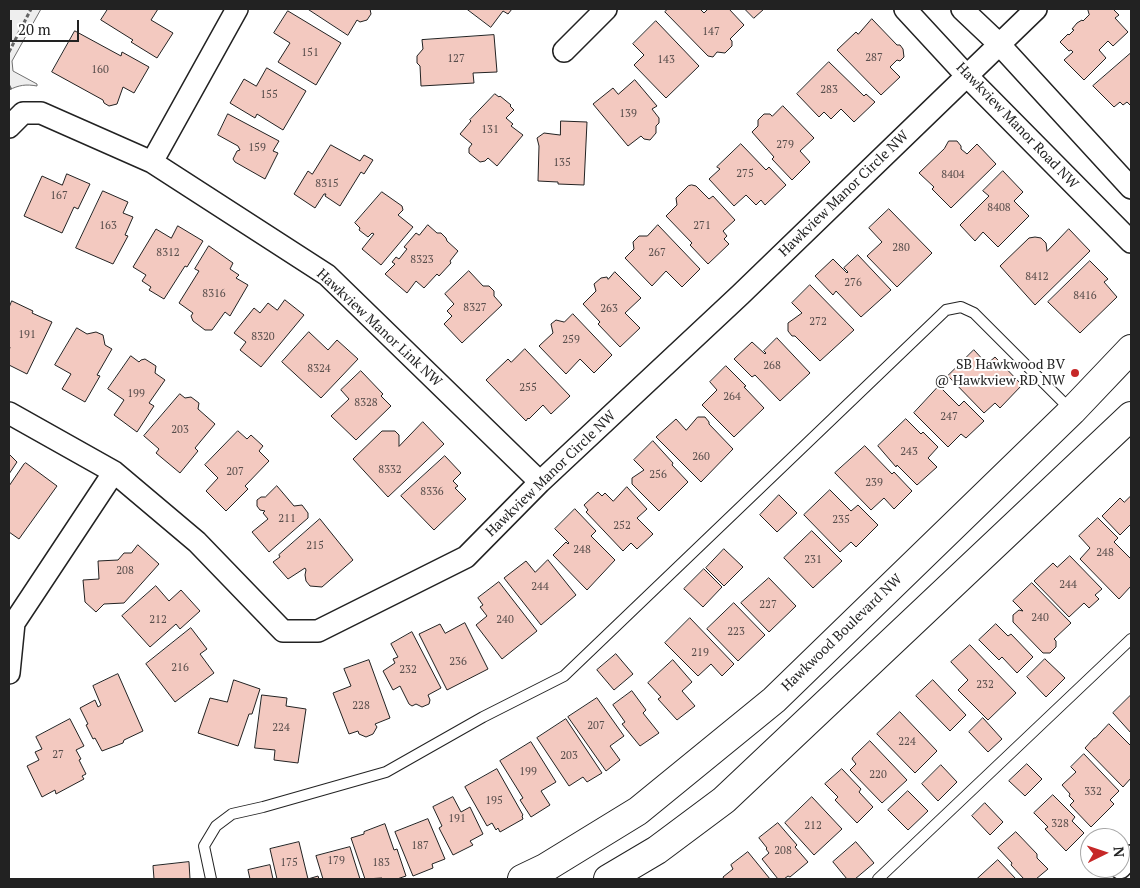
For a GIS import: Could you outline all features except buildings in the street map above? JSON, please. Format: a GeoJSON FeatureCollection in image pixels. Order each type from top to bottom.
{"type":"FeatureCollection","features":[{"type":"Feature","properties":{"kind":"street"},"geometry":{"type":"LineString","coordinates":[[9,127],[23,113],[41,113],[152,162],[236,9]]}},
{"type":"Feature","properties":{"kind":"street"},"geometry":{"type":"LineString","coordinates":[[564,51],[606,9]]}},
{"type":"Feature","properties":{"kind":"street","name":"Hawkview Manor Road NW"},"geometry":{"type":"LineString","coordinates":[[906,9],[966,75],[1131,242]]}},
{"type":"Feature","properties":{"kind":"street"},"geometry":{"type":"LineString","coordinates":[[962,9],[999,44],[1131,188]]}},
{"type":"Feature","properties":{"kind":"street","name":"Hawkview Manor Circle NW"},"geometry":{"type":"LineString","coordinates":[[9,413],[114,472],[197,542],[283,631],[318,631],[466,557],[540,482],[740,296],[1036,9]]}},
{"type":"Feature","properties":{"kind":"street","name":"Hawkview Manor Link NW"},"geometry":{"type":"LineString","coordinates":[[152,162],[327,275],[540,482]]}},
{"type":"Feature","properties":{"kind":"street","name":"Hawkwood Boulevard NW"},"geometry":{"type":"LineString","coordinates":[[522,879],[545,868],[638,811],[774,700],[1072,410],[1131,349]]}},
{"type":"Feature","properties":{"kind":"street"},"geometry":{"type":"LineString","coordinates":[[608,879],[658,850],[724,800],[1131,416]]}},
{"type":"Feature","properties":{"kind":"street"},"geometry":{"type":"LineString","coordinates":[[9,674],[14,623],[114,472]]}},
{"type":"Feature","properties":{"kind":"street"},"geometry":{"type":"LineString","coordinates":[[774,700],[798,729]]}},
{"type":"Feature","properties":{"kind":"lane"},"geometry":{"type":"LineString","coordinates":[[211,879],[204,846],[216,826],[232,814],[264,807],[386,772],[483,717],[564,676],[946,310],[961,307],[974,313],[1072,410]]}},
{"type":"Feature","properties":{"kind":"lane"},"geometry":{"type":"LineString","coordinates":[[878,879],[1131,639]]}},
{"type":"Feature","properties":{"kind":"path"},"geometry":{"type":"LineString","coordinates":[[9,52],[32,9]]}},
{"type":"Feature","properties":{"kind":"path"},"geometry":{"type":"LineString","coordinates":[[9,86],[11,90]]}},
{"type":"Feature","properties":{"kind":"shaded area"},"geometry":{"type":"Polygon","coordinates":[[[9,9],[41,9],[12,61],[13,71],[37,84],[37,86],[23,85],[9,90],[9,9]]]}},
{"type":"Feature","properties":{"kind":"place","name":"SB Hawkwood BV @ Hawkview RD NW"},"geometry":{"type":"Point","coordinates":[1075,373]}}]}
